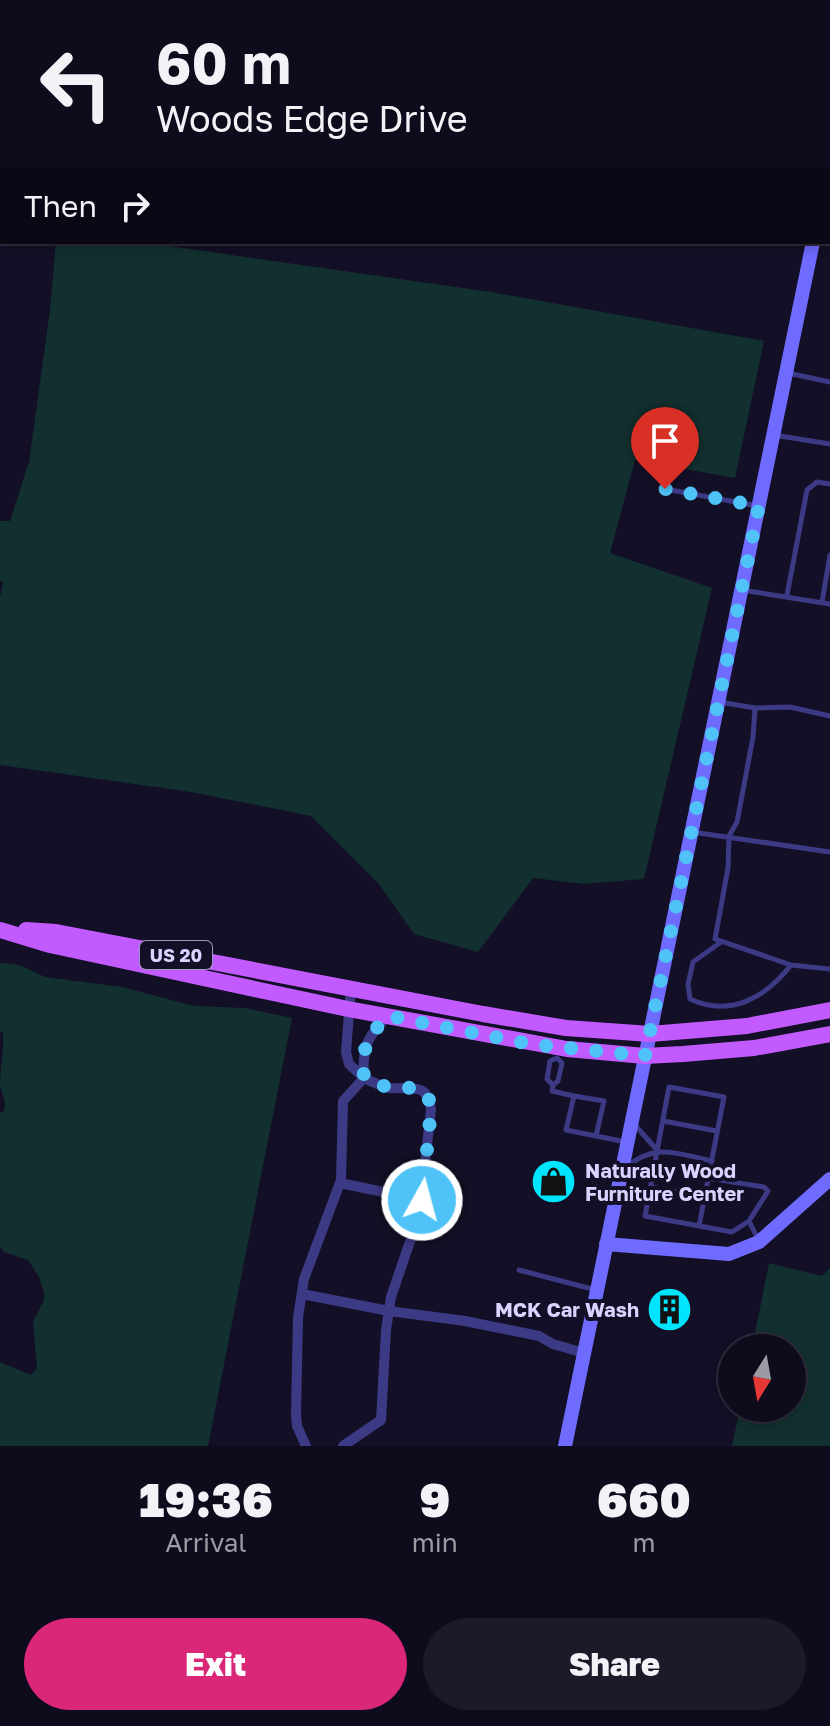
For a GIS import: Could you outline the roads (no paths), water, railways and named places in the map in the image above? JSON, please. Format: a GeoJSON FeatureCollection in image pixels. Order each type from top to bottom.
{"type":"FeatureCollection","features":[{"type":"Feature","properties":{"kind":"main road","name":"US 20"},"geometry":{"type":"LineString","coordinates":[[0,929],[56,932],[566,1028],[650,1034],[747,1026],[830,1010]]}},
{"type":"Feature","properties":{"kind":"main road","name":"US 20"},"geometry":{"type":"LineString","coordinates":[[0,929],[50,945],[557,1053],[645,1056],[754,1048],[830,1034]]}},
{"type":"Feature","properties":{"kind":"street"},"geometry":{"type":"LineString","coordinates":[[565,1446],[813,244]]}},
{"type":"Feature","properties":{"kind":"street"},"geometry":{"type":"LineString","coordinates":[[343,1446],[381,1420],[391,1297],[413,1237],[422,1200],[431,1110],[430,1099],[425,1092],[417,1088],[388,1087],[364,1078],[349,1064],[346,1052],[351,987]]}},
{"type":"Feature","properties":{"kind":"street"},"geometry":{"type":"LineString","coordinates":[[306,1446],[297,1426],[296,1414],[298,1317],[304,1279],[340,1183],[343,1101],[364,1078],[365,1044],[388,1016]]}},
{"type":"Feature","properties":{"kind":"street"},"geometry":{"type":"LineString","coordinates":[[606,1244],[729,1254],[759,1242],[830,1179]]}},
{"type":"Feature","properties":{"kind":"street"},"geometry":{"type":"LineString","coordinates":[[340,1183],[422,1200]]}},
{"type":"Feature","properties":{"kind":"street"},"geometry":{"type":"LineString","coordinates":[[302,1294],[539,1336],[553,1344],[584,1353]]}},
{"type":"Feature","properties":{"kind":"lane"},"geometry":{"type":"LineString","coordinates":[[786,373],[830,382]]}},
{"type":"Feature","properties":{"kind":"lane"},"geometry":{"type":"LineString","coordinates":[[773,435],[830,444]]}},
{"type":"Feature","properties":{"kind":"lane"},"geometry":{"type":"LineString","coordinates":[[787,595],[807,490],[817,482],[830,484]]}},
{"type":"Feature","properties":{"kind":"lane"},"geometry":{"type":"LineString","coordinates":[[665,489],[759,506]]}},
{"type":"Feature","properties":{"kind":"lane"},"geometry":{"type":"LineString","coordinates":[[822,602],[830,555]]}},
{"type":"Feature","properties":{"kind":"lane"},"geometry":{"type":"LineString","coordinates":[[741,590],[830,604]]}},
{"type":"Feature","properties":{"kind":"lane"},"geometry":{"type":"LineString","coordinates":[[718,702],[755,708],[790,707],[830,716]]}},
{"type":"Feature","properties":{"kind":"lane"},"geometry":{"type":"LineString","coordinates":[[755,708],[753,737],[737,822],[729,836],[728,868],[715,939],[791,965],[830,969]]}},
{"type":"Feature","properties":{"kind":"lane"},"geometry":{"type":"LineString","coordinates":[[691,832],[830,852]]}},
{"type":"Feature","properties":{"kind":"lane"},"geometry":{"type":"LineString","coordinates":[[721,942],[693,962],[688,984],[690,999],[704,1005],[733,1005],[753,1000],[779,981],[791,965]]}},
{"type":"Feature","properties":{"kind":"lane"},"geometry":{"type":"LineString","coordinates":[[553,1085],[547,1079],[550,1061],[557,1053],[562,1063],[552,1091],[604,1101],[596,1136]]}},
{"type":"Feature","properties":{"kind":"lane"},"geometry":{"type":"LineString","coordinates":[[699,1226],[708,1178],[712,1161],[717,1131],[724,1097],[669,1087],[645,1216],[699,1226],[732,1232],[749,1221],[768,1191],[764,1187],[708,1178]]}},
{"type":"Feature","properties":{"kind":"lane"},"geometry":{"type":"LineString","coordinates":[[574,1096],[566,1130],[627,1142]]}},
{"type":"Feature","properties":{"kind":"lane"},"geometry":{"type":"LineString","coordinates":[[663,1120],[717,1131]]}},
{"type":"Feature","properties":{"kind":"lane"},"geometry":{"type":"LineString","coordinates":[[631,1121],[658,1150]]}},
{"type":"Feature","properties":{"kind":"lane"},"geometry":{"type":"LineString","coordinates":[[620,1173],[639,1157],[658,1150],[712,1161]]}},
{"type":"Feature","properties":{"kind":"lane"},"geometry":{"type":"LineString","coordinates":[[650,1187],[705,1197]]}},
{"type":"Feature","properties":{"kind":"lane"},"geometry":{"type":"LineString","coordinates":[[749,1221],[759,1242]]}},
{"type":"Feature","properties":{"kind":"lane"},"geometry":{"type":"LineString","coordinates":[[519,1270],[597,1290]]}},
{"type":"Feature","properties":{"kind":"place","name":"Naturally Wood Furniture Center"},"geometry":{"type":"Point","coordinates":[554,1182]}},
{"type":"Feature","properties":{"kind":"place","name":"MCK Car Wash"},"geometry":{"type":"Point","coordinates":[670,1309]}}]}
